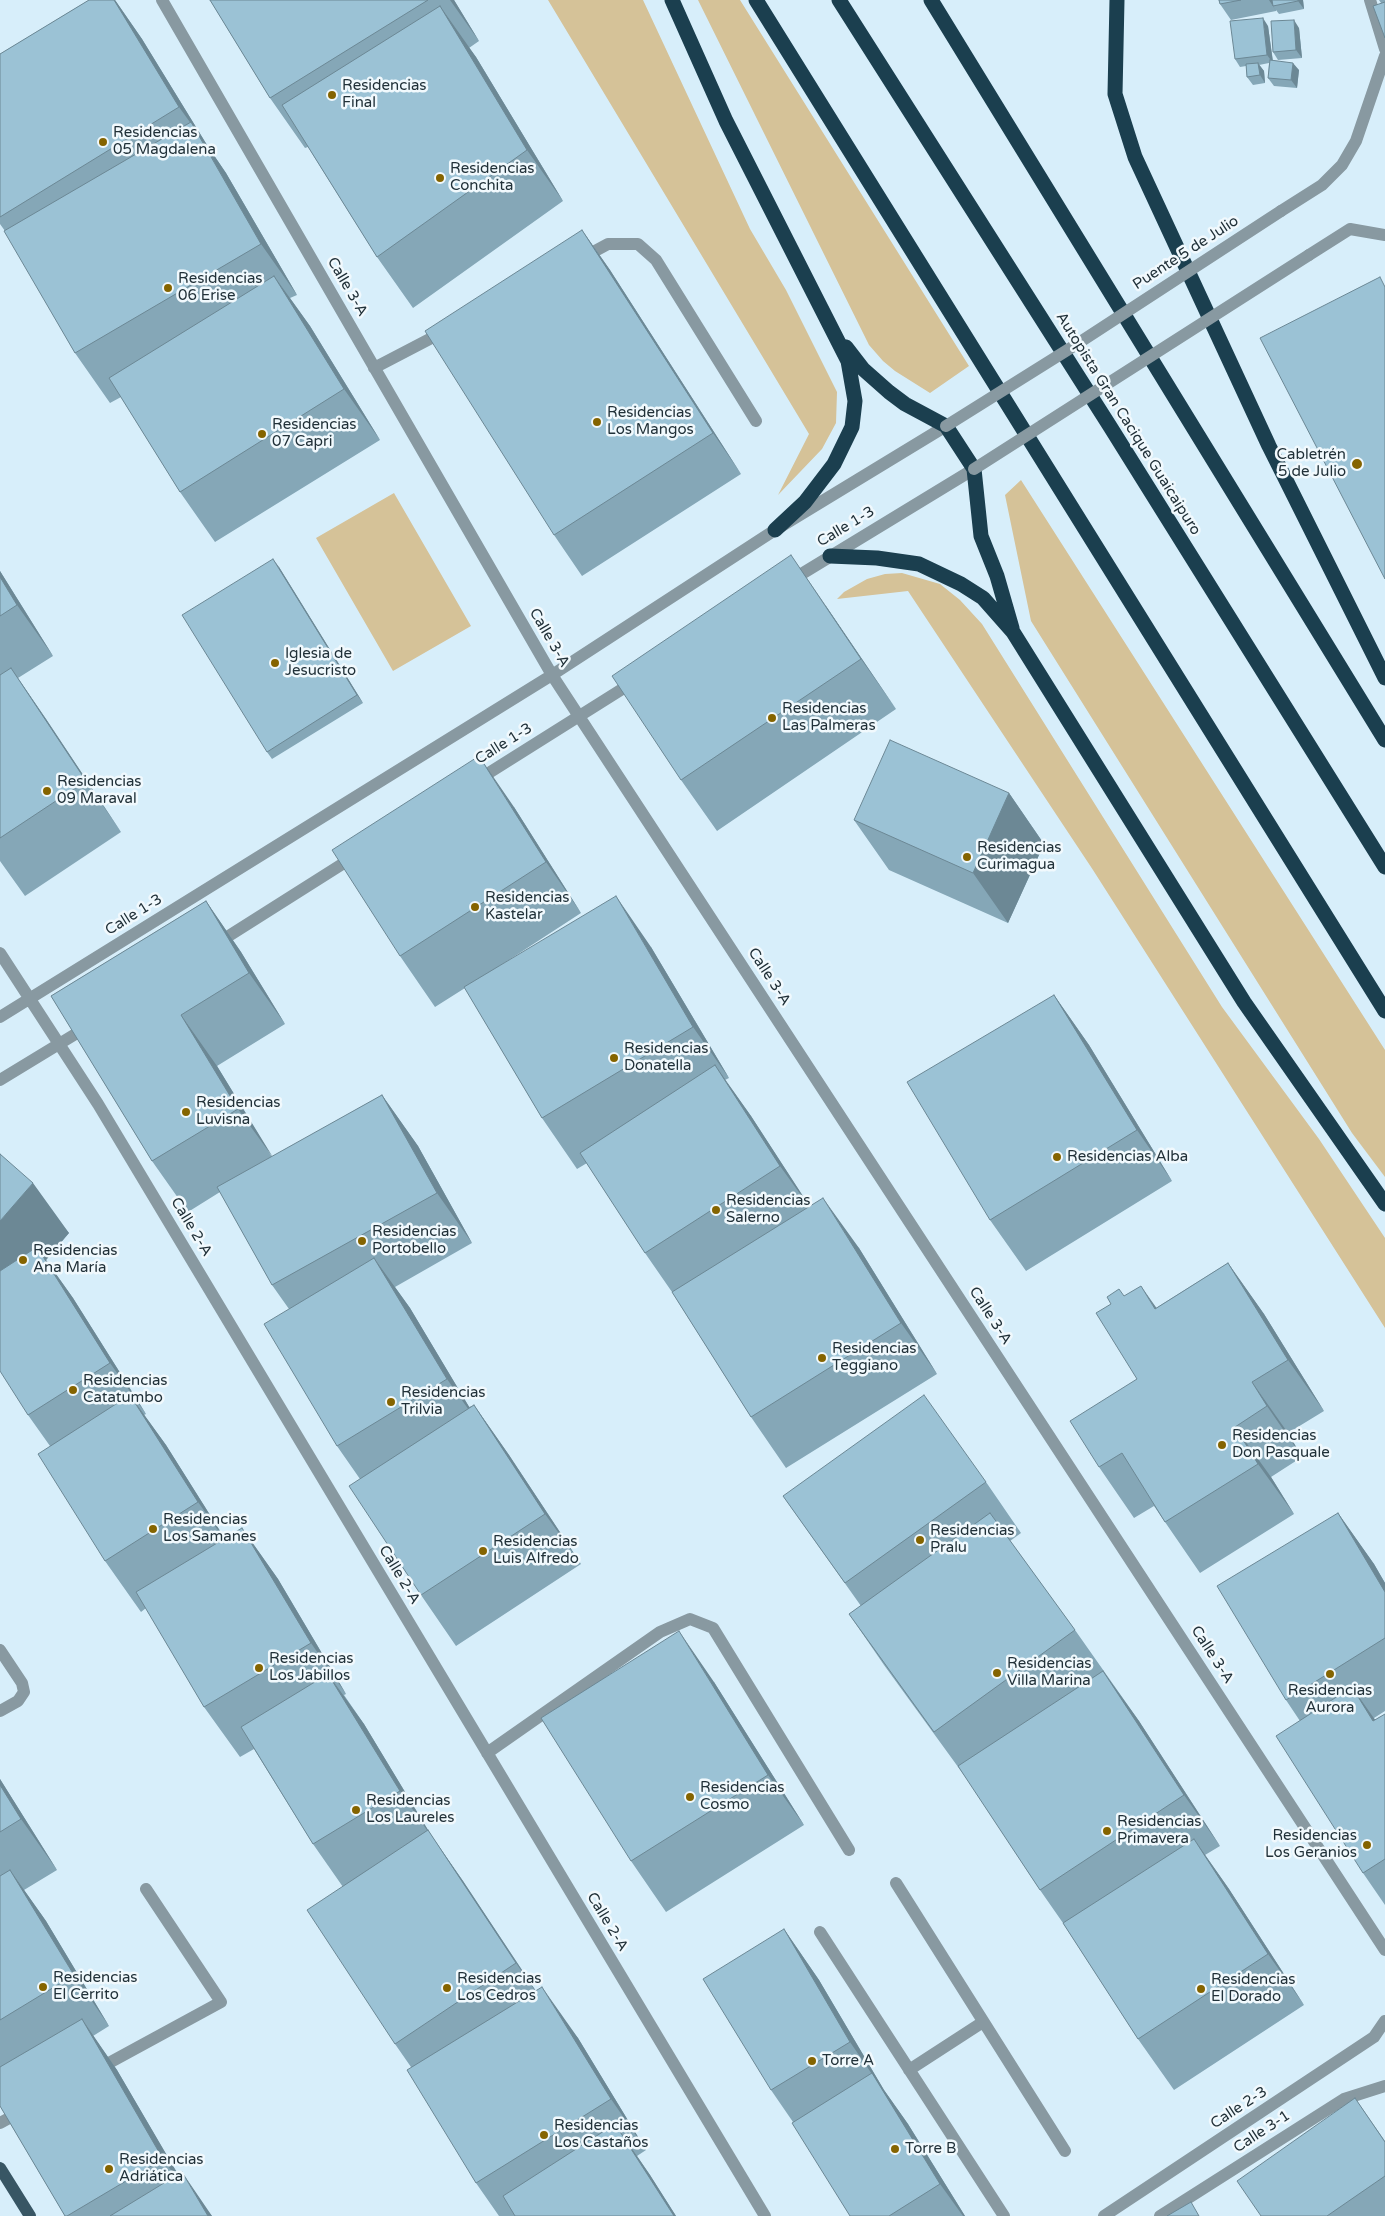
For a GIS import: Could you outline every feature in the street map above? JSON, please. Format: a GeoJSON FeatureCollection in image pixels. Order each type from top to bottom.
{"type":"FeatureCollection","features":[{"type":"Feature","properties":{"kind":"highway"},"geometry":{"type":"LineString","coordinates":[[672,0],[726,121],[836,334],[848,361],[855,401],[852,427],[834,464],[805,502],[775,530]]}},
{"type":"Feature","properties":{"kind":"highway"},"geometry":{"type":"LineString","coordinates":[[756,0],[1385,1011]]}},
{"type":"Feature","properties":{"kind":"highway","name":"Autopista Gran Cacique Guaicaipuro"},"geometry":{"type":"LineString","coordinates":[[839,0],[1111,428],[1385,867]]}},
{"type":"Feature","properties":{"kind":"highway"},"geometry":{"type":"LineString","coordinates":[[931,0],[1385,740]]}},
{"type":"Feature","properties":{"kind":"highway"},"geometry":{"type":"LineString","coordinates":[[1117,0],[1115,94],[1135,157],[1270,446],[1385,678]]}},
{"type":"Feature","properties":{"kind":"highway"},"geometry":{"type":"LineString","coordinates":[[836,334],[863,369],[889,392],[905,404],[946,426],[974,469],[981,536],[997,576],[1013,632]]}},
{"type":"Feature","properties":{"kind":"highway"},"geometry":{"type":"LineString","coordinates":[[830,556],[877,558],[919,564],[961,584],[983,598],[1013,632],[1244,1002],[1385,1204]]}},
{"type":"Feature","properties":{"kind":"main road"},"geometry":{"type":"LineString","coordinates":[[0,2168],[30,2216]]}},
{"type":"Feature","properties":{"kind":"street","name":"Calle 3-A"},"geometry":{"type":"LineString","coordinates":[[162,0],[552,675],[1385,1950]]}},
{"type":"Feature","properties":{"kind":"street"},"geometry":{"type":"LineString","coordinates":[[1370,0],[1385,49]]}},
{"type":"Feature","properties":{"kind":"street","name":"Puente 5 de Julio"},"geometry":{"type":"LineString","coordinates":[[946,426],[1077,344],[1322,184],[1342,166],[1356,141],[1385,56]]}},
{"type":"Feature","properties":{"kind":"street"},"geometry":{"type":"LineString","coordinates":[[974,469],[1350,229],[1385,235]]}},
{"type":"Feature","properties":{"kind":"street"},"geometry":{"type":"LineString","coordinates":[[573,262],[608,244],[638,244],[656,260],[756,421]]}},
{"type":"Feature","properties":{"kind":"street"},"geometry":{"type":"LineString","coordinates":[[374,368],[452,327]]}},
{"type":"Feature","properties":{"kind":"street","name":"Calle 1-3"},"geometry":{"type":"LineString","coordinates":[[0,1017],[552,675],[775,530],[946,426]]}},
{"type":"Feature","properties":{"kind":"street","name":"Calle 1-3"},"geometry":{"type":"LineString","coordinates":[[780,588],[974,469]]}},
{"type":"Feature","properties":{"kind":"street","name":"Calle 1-3"},"geometry":{"type":"LineString","coordinates":[[463,789],[646,674]]}},
{"type":"Feature","properties":{"kind":"street"},"geometry":{"type":"LineString","coordinates":[[207,950],[363,850]]}},
{"type":"Feature","properties":{"kind":"street","name":"Calle 2-A"},"geometry":{"type":"LineString","coordinates":[[0,953],[98,1104],[765,2216]]}},
{"type":"Feature","properties":{"kind":"street"},"geometry":{"type":"LineString","coordinates":[[0,1080],[100,1019]]}},
{"type":"Feature","properties":{"kind":"street"},"geometry":{"type":"LineString","coordinates":[[487,1753],[660,1632],[690,1619],[712,1628],[849,1850]]}},
{"type":"Feature","properties":{"kind":"street"},"geometry":{"type":"LineString","coordinates":[[0,1650],[22,1683],[24,1692],[18,1701],[0,1712]]}},
{"type":"Feature","properties":{"kind":"street"},"geometry":{"type":"LineString","coordinates":[[896,1883],[1065,2151]]}},
{"type":"Feature","properties":{"kind":"street"},"geometry":{"type":"LineString","coordinates":[[85,2076],[221,2002],[146,1890]]}},
{"type":"Feature","properties":{"kind":"street"},"geometry":{"type":"LineString","coordinates":[[820,1932],[1004,2216]]}},
{"type":"Feature","properties":{"kind":"street","name":"Calle 2-3"},"geometry":{"type":"LineString","coordinates":[[1104,2216],[1374,2038],[1385,2021]]}},
{"type":"Feature","properties":{"kind":"street"},"geometry":{"type":"LineString","coordinates":[[909,2070],[983,2022]]}},
{"type":"Feature","properties":{"kind":"street","name":"Calle 3-1"},"geometry":{"type":"LineString","coordinates":[[1160,2216],[1344,2099],[1385,2086]]}},
{"type":"Feature","properties":{"kind":"street"},"geometry":{"type":"LineString","coordinates":[[0,2123],[34,2104]]}},
{"type":"Feature","properties":{"kind":"shaded area"},"geometry":{"type":"Polygon","coordinates":[[[548,0],[643,0],[750,229],[786,290],[837,392],[836,423],[822,449],[778,495],[809,434],[548,0]]]}},
{"type":"Feature","properties":{"kind":"shaded area"},"geometry":{"type":"Polygon","coordinates":[[[698,0],[740,0],[969,366],[930,393],[895,371],[869,345],[698,0]]]}},
{"type":"Feature","properties":{"kind":"shaded area"},"geometry":{"type":"Polygon","coordinates":[[[1021,480],[1385,1050],[1385,1177],[1352,1133],[1031,621],[1005,495],[1021,480]]]}},
{"type":"Feature","properties":{"kind":"shaded area"},"geometry":{"type":"Polygon","coordinates":[[[394,493],[471,626],[393,671],[316,538],[394,493]]]}},
{"type":"Feature","properties":{"kind":"shaded area"},"geometry":{"type":"Polygon","coordinates":[[[902,573],[940,584],[960,600],[982,624],[1222,1007],[1319,1139],[1385,1238],[1385,1328],[1093,870],[908,591],[837,599],[844,592],[867,579],[885,574],[902,573]]]}},
{"type":"Feature","properties":{"kind":"building"},"geometry":{"type":"Polygon","coordinates":[[[89,0],[114,0],[179,107],[0,217],[0,54],[89,0]]]}},
{"type":"Feature","properties":{"kind":"building"},"geometry":{"type":"Polygon","coordinates":[[[210,0],[428,0],[270,98],[210,0]]]}},
{"type":"Feature","properties":{"kind":"building"},"geometry":{"type":"Polygon","coordinates":[[[1219,0],[1241,0],[1220,4],[1219,0]]]}},
{"type":"Feature","properties":{"kind":"building"},"geometry":{"type":"Polygon","coordinates":[[[1272,0],[1298,0],[1298,1],[1273,6],[1272,0]]]}},
{"type":"Feature","properties":{"kind":"building"},"geometry":{"type":"Polygon","coordinates":[[[1385,2],[1385,38],[1373,6],[1385,2]]]}},
{"type":"Feature","properties":{"kind":"building","name":"Residencias Conchita"},"geometry":{"type":"Polygon","coordinates":[[[440,6],[527,150],[377,257],[282,105],[440,6]]]}},
{"type":"Feature","properties":{"kind":"building"},"geometry":{"type":"Polygon","coordinates":[[[1263,18],[1267,55],[1235,59],[1230,21],[1263,18]]]}},
{"type":"Feature","properties":{"kind":"building"},"geometry":{"type":"Polygon","coordinates":[[[1294,20],[1296,50],[1273,52],[1271,21],[1294,20]]]}},
{"type":"Feature","properties":{"kind":"building"},"geometry":{"type":"Polygon","coordinates":[[[1270,60],[1293,63],[1291,80],[1268,78],[1270,60]]]}},
{"type":"Feature","properties":{"kind":"building"},"geometry":{"type":"Polygon","coordinates":[[[1258,63],[1260,75],[1247,77],[1246,64],[1258,63]]]}},
{"type":"Feature","properties":{"kind":"building"},"geometry":{"type":"Polygon","coordinates":[[[191,122],[261,244],[75,353],[4,231],[191,122]]]}},
{"type":"Feature","properties":{"kind":"building","name":"Residencias Los Mangos"},"geometry":{"type":"Polygon","coordinates":[[[582,230],[713,433],[554,535],[425,331],[582,230]]]}},
{"type":"Feature","properties":{"kind":"building"},"geometry":{"type":"Polygon","coordinates":[[[274,276],[344,389],[180,492],[109,378],[274,276]]]}},
{"type":"Feature","properties":{"kind":"building","name":"Cabletrén 5 de Julio"},"geometry":{"type":"Polygon","coordinates":[[[1380,277],[1385,287],[1385,579],[1260,338],[1380,277]]]}},
{"type":"Feature","properties":{"kind":"building"},"geometry":{"type":"Polygon","coordinates":[[[791,555],[861,659],[681,780],[612,676],[791,555]]]}},
{"type":"Feature","properties":{"kind":"building","name":"Iglesia de Jesucristo"},"geometry":{"type":"Polygon","coordinates":[[[273,559],[357,695],[267,752],[182,615],[273,559]]]}},
{"type":"Feature","properties":{"kind":"building"},"geometry":{"type":"Polygon","coordinates":[[[0,577],[17,605],[0,616],[0,577]]]}},
{"type":"Feature","properties":{"kind":"building"},"geometry":{"type":"Polygon","coordinates":[[[11,668],[86,781],[0,838],[0,675],[11,668]]]}},
{"type":"Feature","properties":{"kind":"building"},"geometry":{"type":"Polygon","coordinates":[[[890,740],[1009,793],[973,873],[854,820],[890,740]]]}},
{"type":"Feature","properties":{"kind":"building"},"geometry":{"type":"Polygon","coordinates":[[[479,756],[546,862],[400,956],[332,850],[479,756]]]}},
{"type":"Feature","properties":{"kind":"building"},"geometry":{"type":"Polygon","coordinates":[[[616,896],[693,1027],[542,1118],[464,987],[616,896]]]}},
{"type":"Feature","properties":{"kind":"building"},"geometry":{"type":"Polygon","coordinates":[[[206,901],[249,973],[181,1015],[238,1109],[152,1161],[51,996],[206,901]]]}},
{"type":"Feature","properties":{"kind":"building","name":"Residencias Alba"},"geometry":{"type":"Polygon","coordinates":[[[1054,995],[1137,1130],[990,1220],[907,1082],[1054,995]]]}},
{"type":"Feature","properties":{"kind":"building"},"geometry":{"type":"Polygon","coordinates":[[[715,1065],[780,1166],[645,1253],[580,1153],[715,1065]]]}},
{"type":"Feature","properties":{"kind":"building"},"geometry":{"type":"Polygon","coordinates":[[[382,1095],[437,1193],[272,1285],[217,1187],[382,1095]]]}},
{"type":"Feature","properties":{"kind":"building"},"geometry":{"type":"Polygon","coordinates":[[[0,1154],[33,1183],[0,1221],[0,1154]]]}},
{"type":"Feature","properties":{"kind":"building"},"geometry":{"type":"Polygon","coordinates":[[[823,1198],[901,1323],[751,1417],[672,1292],[823,1198]]]}},
{"type":"Feature","properties":{"kind":"building"},"geometry":{"type":"Polygon","coordinates":[[[37,1247],[110,1363],[28,1415],[0,1371],[0,1271],[37,1247]]]}},
{"type":"Feature","properties":{"kind":"building"},"geometry":{"type":"Polygon","coordinates":[[[374,1258],[447,1379],[337,1446],[264,1324],[374,1258]]]}},
{"type":"Feature","properties":{"kind":"building"},"geometry":{"type":"Polygon","coordinates":[[[1228,1263],[1288,1360],[1252,1382],[1267,1406],[1235,1427],[1258,1464],[1165,1522],[1122,1453],[1099,1467],[1070,1421],[1137,1379],[1096,1313],[1111,1304],[1107,1297],[1119,1289],[1124,1296],[1141,1286],[1155,1309],[1228,1263]]]}},
{"type":"Feature","properties":{"kind":"building"},"geometry":{"type":"Polygon","coordinates":[[[130,1395],[198,1502],[105,1561],[38,1454],[130,1395]]]}},
{"type":"Feature","properties":{"kind":"building"},"geometry":{"type":"Polygon","coordinates":[[[924,1395],[986,1482],[845,1583],[783,1496],[924,1395]]]}},
{"type":"Feature","properties":{"kind":"building"},"geometry":{"type":"Polygon","coordinates":[[[474,1405],[545,1514],[421,1595],[349,1486],[474,1405]]]}},
{"type":"Feature","properties":{"kind":"building"},"geometry":{"type":"Polygon","coordinates":[[[990,1513],[1075,1630],[934,1732],[849,1614],[990,1513]]]}},
{"type":"Feature","properties":{"kind":"building"},"geometry":{"type":"Polygon","coordinates":[[[1338,1513],[1385,1592],[1385,1638],[1286,1700],[1217,1586],[1338,1513]]]}},
{"type":"Feature","properties":{"kind":"building"},"geometry":{"type":"Polygon","coordinates":[[[242,1528],[311,1643],[204,1707],[136,1592],[242,1528]]]}},
{"type":"Feature","properties":{"kind":"building","name":"Residencias Cosmo"},"geometry":{"type":"Polygon","coordinates":[[[679,1631],[768,1775],[631,1861],[541,1718],[679,1631]]]}},
{"type":"Feature","properties":{"kind":"building"},"geometry":{"type":"Polygon","coordinates":[[[1103,1671],[1184,1795],[1040,1890],[958,1766],[1103,1671]]]}},
{"type":"Feature","properties":{"kind":"building"},"geometry":{"type":"Polygon","coordinates":[[[328,1674],[400,1791],[313,1844],[241,1727],[328,1674]]]}},
{"type":"Feature","properties":{"kind":"building"},"geometry":{"type":"Polygon","coordinates":[[[1352,1687],[1373,1721],[1385,1714],[1385,1859],[1363,1873],[1276,1736],[1352,1687]]]}},
{"type":"Feature","properties":{"kind":"building"},"geometry":{"type":"Polygon","coordinates":[[[0,1785],[21,1819],[0,1832],[0,1785]]]}},
{"type":"Feature","properties":{"kind":"building","name":"Residencias Los Cedros"},"geometry":{"type":"Polygon","coordinates":[[[428,1830],[516,1963],[395,2044],[307,1910],[428,1830]]]}},
{"type":"Feature","properties":{"kind":"building"},"geometry":{"type":"Polygon","coordinates":[[[1194,1839],[1268,1954],[1138,2039],[1063,1923],[1194,1839]]]}},
{"type":"Feature","properties":{"kind":"building"},"geometry":{"type":"Polygon","coordinates":[[[10,1870],[74,1975],[0,2020],[0,1876],[10,1870]]]}},
{"type":"Feature","properties":{"kind":"building"},"geometry":{"type":"Polygon","coordinates":[[[784,1929],[850,2042],[771,2090],[703,1979],[784,1929]]]}},
{"type":"Feature","properties":{"kind":"building"},"geometry":{"type":"Polygon","coordinates":[[[542,1987],[611,2099],[476,2183],[407,2070],[542,1987]]]}},
{"type":"Feature","properties":{"kind":"building","name":"Residencias Adriática"},"geometry":{"type":"Polygon","coordinates":[[[82,2019],[163,2159],[65,2216],[0,2106],[0,2067],[82,2019]]]}},
{"type":"Feature","properties":{"kind":"building"},"geometry":{"type":"Polygon","coordinates":[[[872,2073],[940,2184],[889,2216],[850,2216],[792,2123],[872,2073]]]}},
{"type":"Feature","properties":{"kind":"building"},"geometry":{"type":"Polygon","coordinates":[[[1355,2098],[1385,2142],[1385,2176],[1327,2216],[1261,2216],[1237,2181],[1355,2098]]]}},
{"type":"Feature","properties":{"kind":"building"},"geometry":{"type":"Polygon","coordinates":[[[615,2124],[674,2216],[515,2216],[503,2196],[615,2124]]]}},
{"type":"Feature","properties":{"kind":"building"},"geometry":{"type":"Polygon","coordinates":[[[182,2172],[208,2216],[110,2216],[182,2172]]]}},
{"type":"Feature","properties":{"kind":"building"},"geometry":{"type":"Polygon","coordinates":[[[1191,2202],[1199,2216],[1167,2216],[1191,2202]]]}},
{"type":"Feature","properties":{"kind":"place","name":"Residencias Final"},"geometry":{"type":"Point","coordinates":[332,95]}},
{"type":"Feature","properties":{"kind":"place","name":"Residencias 05 Magdalena"},"geometry":{"type":"Point","coordinates":[103,142]}},
{"type":"Feature","properties":{"kind":"place","name":"Residencias Conchita"},"geometry":{"type":"Point","coordinates":[440,178]}},
{"type":"Feature","properties":{"kind":"place","name":"Residencias 06 Erise"},"geometry":{"type":"Point","coordinates":[168,288]}},
{"type":"Feature","properties":{"kind":"place","name":"Residencias Los Mangos"},"geometry":{"type":"Point","coordinates":[597,422]}},
{"type":"Feature","properties":{"kind":"place","name":"Residencias 07 Capri"},"geometry":{"type":"Point","coordinates":[262,434]}},
{"type":"Feature","properties":{"kind":"place","name":"Cabletrén 5 de Julio"},"geometry":{"type":"Point","coordinates":[1357,464]}},
{"type":"Feature","properties":{"kind":"place","name":"Iglesia de Jesucristo"},"geometry":{"type":"Point","coordinates":[275,663]}},
{"type":"Feature","properties":{"kind":"place","name":"Residencias Las Palmeras"},"geometry":{"type":"Point","coordinates":[772,718]}},
{"type":"Feature","properties":{"kind":"place","name":"Residencias 09 Maraval"},"geometry":{"type":"Point","coordinates":[47,791]}},
{"type":"Feature","properties":{"kind":"place","name":"Residencias Curimagua"},"geometry":{"type":"Point","coordinates":[967,857]}},
{"type":"Feature","properties":{"kind":"place","name":"Residencias Kastelar"},"geometry":{"type":"Point","coordinates":[475,907]}},
{"type":"Feature","properties":{"kind":"place","name":"Residencias Donatella"},"geometry":{"type":"Point","coordinates":[614,1058]}},
{"type":"Feature","properties":{"kind":"place","name":"Residencias Luvisna"},"geometry":{"type":"Point","coordinates":[186,1112]}},
{"type":"Feature","properties":{"kind":"place","name":"Residencias Alba"},"geometry":{"type":"Point","coordinates":[1057,1157]}},
{"type":"Feature","properties":{"kind":"place","name":"Residencias Salerno"},"geometry":{"type":"Point","coordinates":[716,1210]}},
{"type":"Feature","properties":{"kind":"place","name":"Residencias Portobello"},"geometry":{"type":"Point","coordinates":[362,1241]}},
{"type":"Feature","properties":{"kind":"place","name":"Residencias Ana María"},"geometry":{"type":"Point","coordinates":[23,1260]}},
{"type":"Feature","properties":{"kind":"place","name":"Residencias Teggiano"},"geometry":{"type":"Point","coordinates":[822,1358]}},
{"type":"Feature","properties":{"kind":"place","name":"Residencias Catatumbo"},"geometry":{"type":"Point","coordinates":[73,1390]}},
{"type":"Feature","properties":{"kind":"place","name":"Residencias Trilvia"},"geometry":{"type":"Point","coordinates":[391,1402]}},
{"type":"Feature","properties":{"kind":"place","name":"Residencias Don Pasquale"},"geometry":{"type":"Point","coordinates":[1222,1445]}},
{"type":"Feature","properties":{"kind":"place","name":"Residencias Los Samanes"},"geometry":{"type":"Point","coordinates":[153,1529]}},
{"type":"Feature","properties":{"kind":"place","name":"Residencias Pralu"},"geometry":{"type":"Point","coordinates":[920,1540]}},
{"type":"Feature","properties":{"kind":"place","name":"Residencias Luis Alfredo"},"geometry":{"type":"Point","coordinates":[483,1551]}},
{"type":"Feature","properties":{"kind":"place","name":"Residencias Los Jabillos"},"geometry":{"type":"Point","coordinates":[259,1668]}},
{"type":"Feature","properties":{"kind":"place","name":"Residencias Villa Marina"},"geometry":{"type":"Point","coordinates":[997,1673]}},
{"type":"Feature","properties":{"kind":"place","name":"Residencias Aurora"},"geometry":{"type":"Point","coordinates":[1330,1674]}},
{"type":"Feature","properties":{"kind":"place","name":"Residencias Cosmo"},"geometry":{"type":"Point","coordinates":[690,1797]}},
{"type":"Feature","properties":{"kind":"place","name":"Residencias Los Laureles"},"geometry":{"type":"Point","coordinates":[356,1810]}},
{"type":"Feature","properties":{"kind":"place","name":"Residencias Primavera"},"geometry":{"type":"Point","coordinates":[1107,1831]}},
{"type":"Feature","properties":{"kind":"place","name":"Residencias Los Geranios"},"geometry":{"type":"Point","coordinates":[1367,1845]}},
{"type":"Feature","properties":{"kind":"place","name":"Residencias El Cerrito"},"geometry":{"type":"Point","coordinates":[43,1987]}},
{"type":"Feature","properties":{"kind":"place","name":"Residencias Los Cedros"},"geometry":{"type":"Point","coordinates":[447,1988]}},
{"type":"Feature","properties":{"kind":"place","name":"Residencias El Dorado"},"geometry":{"type":"Point","coordinates":[1201,1989]}},
{"type":"Feature","properties":{"kind":"place","name":"Torre A"},"geometry":{"type":"Point","coordinates":[812,2061]}},
{"type":"Feature","properties":{"kind":"place","name":"Residencias Los Castaños"},"geometry":{"type":"Point","coordinates":[544,2135]}},
{"type":"Feature","properties":{"kind":"place","name":"Torre B"},"geometry":{"type":"Point","coordinates":[895,2149]}},
{"type":"Feature","properties":{"kind":"place","name":"Residencias Adriática"},"geometry":{"type":"Point","coordinates":[109,2169]}}]}
